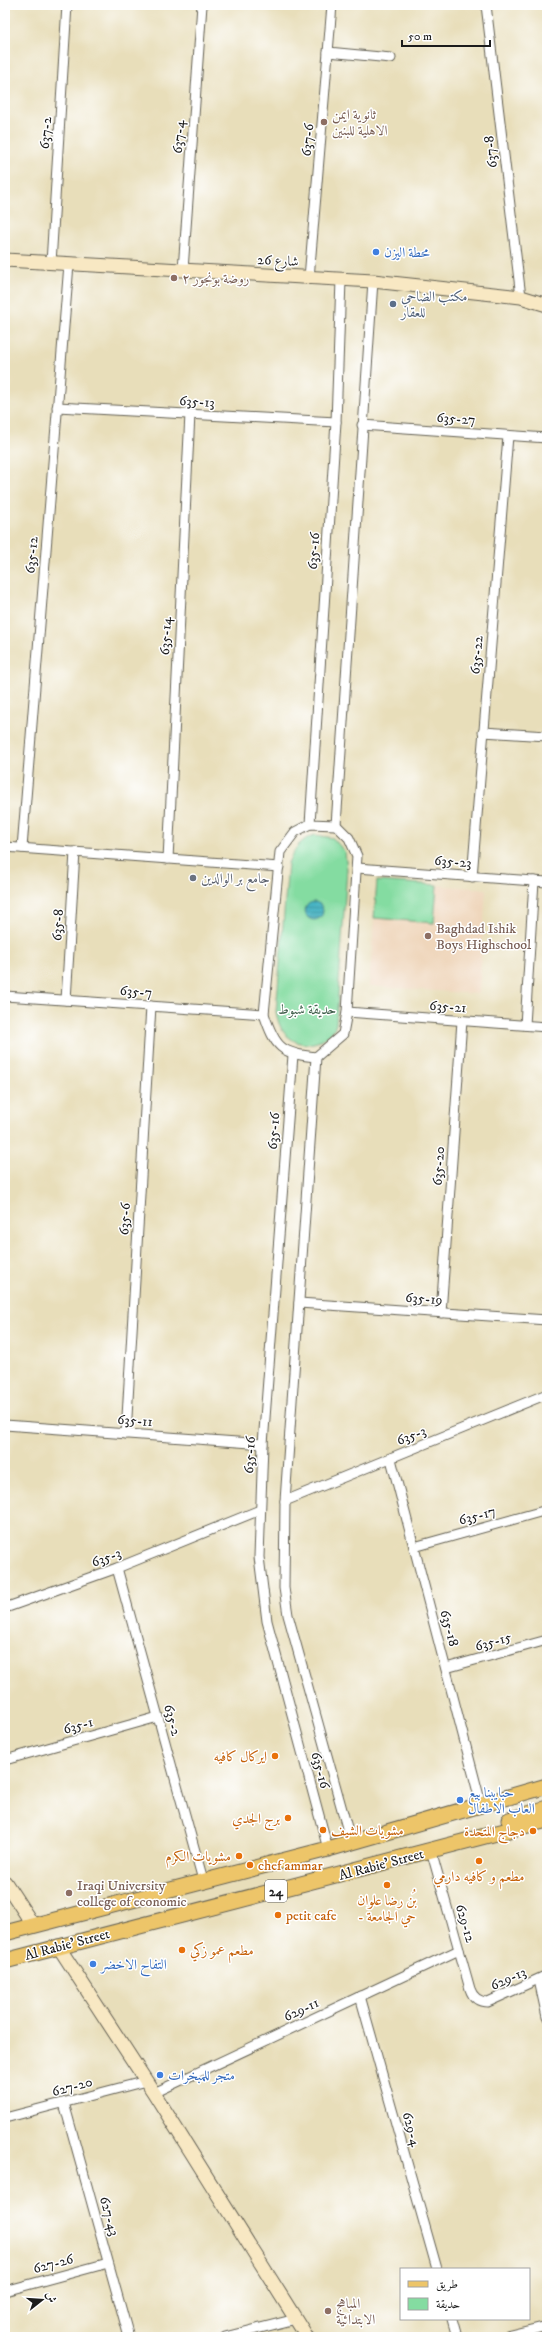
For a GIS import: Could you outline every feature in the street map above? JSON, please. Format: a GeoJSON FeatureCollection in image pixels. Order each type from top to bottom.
{"type":"FeatureCollection","features":[{"type":"Feature","properties":{"kind":"main road","name":"Al Rabie' Street"},"geometry":{"type":"LineString","coordinates":[[5,1933],[203,1880],[328,1849],[547,1786]]}},
{"type":"Feature","properties":{"kind":"main road"},"geometry":{"type":"LineString","coordinates":[[452,1845],[503,1821],[547,1808]]}},
{"type":"Feature","properties":{"kind":"main road","name":"Al Rabie' Street"},"geometry":{"type":"LineString","coordinates":[[5,1960],[547,1820]]}},
{"type":"Feature","properties":{"kind":"street","name":"637-2"},"geometry":{"type":"LineString","coordinates":[[51,263],[67,5]]}},
{"type":"Feature","properties":{"kind":"street","name":"637-4"},"geometry":{"type":"LineString","coordinates":[[183,270],[202,5]]}},
{"type":"Feature","properties":{"kind":"street","name":"637-6"},"geometry":{"type":"LineString","coordinates":[[309,278],[332,5]]}},
{"type":"Feature","properties":{"kind":"street","name":"637-8"},"geometry":{"type":"LineString","coordinates":[[486,5],[521,296]]}},
{"type":"Feature","properties":{"kind":"street"},"geometry":{"type":"LineString","coordinates":[[328,52],[391,58]]}},
{"type":"Feature","properties":{"kind":"street","name":"شارع 26"},"geometry":{"type":"LineString","coordinates":[[5,260],[374,281],[521,296],[547,305]]}},
{"type":"Feature","properties":{"kind":"street","name":"635-12"},"geometry":{"type":"LineString","coordinates":[[22,848],[69,264]]}},
{"type":"Feature","properties":{"kind":"street","name":"635-16"},"geometry":{"type":"LineString","coordinates":[[310,824],[336,422],[341,280]]}},
{"type":"Feature","properties":{"kind":"street"},"geometry":{"type":"LineString","coordinates":[[336,825],[362,425],[374,281]]}},
{"type":"Feature","properties":{"kind":"street","name":"635-13"},"geometry":{"type":"LineString","coordinates":[[57,407],[336,422]]}},
{"type":"Feature","properties":{"kind":"street","name":"635-14"},"geometry":{"type":"LineString","coordinates":[[168,859],[190,414]]}},
{"type":"Feature","properties":{"kind":"street","name":"635-27"},"geometry":{"type":"LineString","coordinates":[[362,425],[547,438]]}},
{"type":"Feature","properties":{"kind":"street","name":"635-22"},"geometry":{"type":"LineString","coordinates":[[472,877],[508,436]]}},
{"type":"Feature","properties":{"kind":"street"},"geometry":{"type":"LineString","coordinates":[[483,732],[547,736]]}},
{"type":"Feature","properties":{"kind":"street"},"geometry":{"type":"LineString","coordinates":[[310,824],[336,825],[349,838],[357,856],[347,1012],[343,1034],[316,1057],[293,1055],[281,1047],[270,1034],[264,1014],[280,852],[295,832],[310,824]]}},
{"type":"Feature","properties":{"kind":"street"},"geometry":{"type":"LineString","coordinates":[[5,847],[279,867]]}},
{"type":"Feature","properties":{"kind":"street","name":"635-8"},"geometry":{"type":"LineString","coordinates":[[66,1000],[75,852]]}},
{"type":"Feature","properties":{"kind":"street","name":"635-23"},"geometry":{"type":"LineString","coordinates":[[357,868],[547,882]]}},
{"type":"Feature","properties":{"kind":"street"},"geometry":{"type":"LineString","coordinates":[[525,1025],[534,882]]}},
{"type":"Feature","properties":{"kind":"street","name":"635-7"},"geometry":{"type":"LineString","coordinates":[[5,996],[264,1014]]}},
{"type":"Feature","properties":{"kind":"street","name":"635-6"},"geometry":{"type":"LineString","coordinates":[[126,1434],[151,1006]]}},
{"type":"Feature","properties":{"kind":"street","name":"635-21"},"geometry":{"type":"LineString","coordinates":[[347,1012],[547,1026]]}},
{"type":"Feature","properties":{"kind":"street","name":"635-20"},"geometry":{"type":"LineString","coordinates":[[441,1313],[462,1021]]}},
{"type":"Feature","properties":{"kind":"street","name":"635-16"},"geometry":{"type":"LineString","coordinates":[[293,1055],[263,1444],[259,1557],[263,1604],[328,1849]]}},
{"type":"Feature","properties":{"kind":"street","name":"635-16"},"geometry":{"type":"LineString","coordinates":[[316,1057],[285,1501],[284,1581],[288,1616],[351,1842]]}},
{"type":"Feature","properties":{"kind":"street","name":"635-19"},"geometry":{"type":"LineString","coordinates":[[299,1303],[547,1320]]}},
{"type":"Feature","properties":{"kind":"street","name":"635-3"},"geometry":{"type":"LineString","coordinates":[[285,1501],[547,1394]]}},
{"type":"Feature","properties":{"kind":"street","name":"635-11"},"geometry":{"type":"LineString","coordinates":[[5,1425],[263,1444]]}},
{"type":"Feature","properties":{"kind":"street","name":"635-18"},"geometry":{"type":"LineString","coordinates":[[391,1458],[481,1804]]}},
{"type":"Feature","properties":{"kind":"street","name":"635-3"},"geometry":{"type":"LineString","coordinates":[[5,1608],[117,1568],[260,1510]]}},
{"type":"Feature","properties":{"kind":"street","name":"635-17"},"geometry":{"type":"LineString","coordinates":[[414,1547],[547,1510]]}},
{"type":"Feature","properties":{"kind":"street","name":"635-2"},"geometry":{"type":"LineString","coordinates":[[117,1568],[203,1880]]}},
{"type":"Feature","properties":{"kind":"street","name":"635-15"},"geometry":{"type":"LineString","coordinates":[[446,1668],[547,1640]]}},
{"type":"Feature","properties":{"kind":"street","name":"635-1"},"geometry":{"type":"LineString","coordinates":[[5,1760],[158,1717]]}},
{"type":"Feature","properties":{"kind":"street","name":"629-12"},"geometry":{"type":"LineString","coordinates":[[431,1850],[472,1994],[479,2000]]}},
{"type":"Feature","properties":{"kind":"street"},"geometry":{"type":"LineString","coordinates":[[5,1882],[33,1925]]}},
{"type":"Feature","properties":{"kind":"street"},"geometry":{"type":"LineString","coordinates":[[58,1946],[154,2093],[307,2337]]}},
{"type":"Feature","properties":{"kind":"street","name":"629-11"},"geometry":{"type":"LineString","coordinates":[[154,2093],[460,1950]]}},
{"type":"Feature","properties":{"kind":"street"},"geometry":{"type":"LineString","coordinates":[[543,1978],[547,2017]]}},
{"type":"Feature","properties":{"kind":"street","name":"629-13"},"geometry":{"type":"LineString","coordinates":[[479,2000],[488,2002],[543,1978]]}},
{"type":"Feature","properties":{"kind":"street","name":"629-4"},"geometry":{"type":"LineString","coordinates":[[360,1996],[438,2268]]}},
{"type":"Feature","properties":{"kind":"street","name":"627-20"},"geometry":{"type":"LineString","coordinates":[[5,2118],[146,2081]]}},
{"type":"Feature","properties":{"kind":"street","name":"627-43"},"geometry":{"type":"LineString","coordinates":[[64,2103],[129,2337]]}},
{"type":"Feature","properties":{"kind":"street","name":"627-26"},"geometry":{"type":"LineString","coordinates":[[5,2290],[108,2263]]}},
{"type":"Feature","properties":{"kind":"street"},"geometry":{"type":"LineString","coordinates":[[225,2337],[296,2320]]}},
{"type":"Feature","properties":{"kind":"street"},"geometry":{"type":"LineString","coordinates":[[452,2320],[457,2337]]}},
{"type":"Feature","properties":{"kind":"street"},"geometry":{"type":"LineString","coordinates":[[503,2337],[547,2326]]}},
{"type":"Feature","properties":{"kind":"shaded area","name":"Baghdad Ishik Boys Highschool"},"geometry":{"type":"Polygon","coordinates":[[[377,881],[486,889],[479,994],[369,986],[377,881]]]}},
{"type":"Feature","properties":{"kind":"green space","name":"حديقة شبوط"},"geometry":{"type":"Polygon","coordinates":[[[315,835],[333,838],[345,852],[347,869],[336,1024],[329,1035],[323,1040],[309,1044],[296,1042],[284,1033],[276,1012],[288,863],[301,842],[315,835]]]}},
{"type":"Feature","properties":{"kind":"green space"},"geometry":{"type":"Polygon","coordinates":[[[377,881],[437,885],[434,923],[374,918],[377,881]]]}},
{"type":"Feature","properties":{"kind":"water"},"geometry":{"type":"Polygon","coordinates":[[[314,902],[320,905],[323,911],[320,917],[314,920],[308,917],[305,911],[308,905],[314,902]]]}},
{"type":"Feature","properties":{"kind":"place","name":"ثانوية ايمن الاهلية للبنين"},"geometry":{"type":"Point","coordinates":[324,122]}},
{"type":"Feature","properties":{"kind":"place","name":"محطة اليزن"},"geometry":{"type":"Point","coordinates":[376,252]}},
{"type":"Feature","properties":{"kind":"place","name":"روضة بونجور ٢"},"geometry":{"type":"Point","coordinates":[174,278]}},
{"type":"Feature","properties":{"kind":"place","name":"مكتب الضاحي للعقار"},"geometry":{"type":"Point","coordinates":[393,304]}},
{"type":"Feature","properties":{"kind":"place","name":"جامع بر الوالدين"},"geometry":{"type":"Point","coordinates":[193,878]}},
{"type":"Feature","properties":{"kind":"place","name":"Baghdad Ishik Boys Highschool"},"geometry":{"type":"Point","coordinates":[428,936]}},
{"type":"Feature","properties":{"kind":"place","name":"ايركال كافيه"},"geometry":{"type":"Point","coordinates":[275,1756]}},
{"type":"Feature","properties":{"kind":"place","name":"حبايبنا بيع العاب الاطفال"},"geometry":{"type":"Point","coordinates":[460,1800]}},
{"type":"Feature","properties":{"kind":"place","name":"برج الجدي"},"geometry":{"type":"Point","coordinates":[288,1818]}},
{"type":"Feature","properties":{"kind":"place","name":"مشويات الشيف"},"geometry":{"type":"Point","coordinates":[323,1830]}},
{"type":"Feature","properties":{"kind":"place","name":"دجاج المتحدة"},"geometry":{"type":"Point","coordinates":[533,1831]}},
{"type":"Feature","properties":{"kind":"place","name":"مشويات الكرم"},"geometry":{"type":"Point","coordinates":[239,1856]}},
{"type":"Feature","properties":{"kind":"place","name":"مطعم و كافيه دارمي"},"geometry":{"type":"Point","coordinates":[479,1861]}},
{"type":"Feature","properties":{"kind":"place","name":"chef ammar"},"geometry":{"type":"Point","coordinates":[250,1865]}},
{"type":"Feature","properties":{"kind":"place","name":"بُن رضا علوان - حي الجامعة"},"geometry":{"type":"Point","coordinates":[387,1885]}},
{"type":"Feature","properties":{"kind":"place","name":"Iraqi University college of economic"},"geometry":{"type":"Point","coordinates":[69,1893]}},
{"type":"Feature","properties":{"kind":"place","name":"petit cafe"},"geometry":{"type":"Point","coordinates":[278,1915]}},
{"type":"Feature","properties":{"kind":"place","name":"مطعم عمو زكي"},"geometry":{"type":"Point","coordinates":[182,1950]}},
{"type":"Feature","properties":{"kind":"place","name":"التفاح الاخضر"},"geometry":{"type":"Point","coordinates":[93,1964]}},
{"type":"Feature","properties":{"kind":"place","name":"متجر للمبخرات"},"geometry":{"type":"Point","coordinates":[160,2075]}},
{"type":"Feature","properties":{"kind":"place","name":"المباهج الابتدائية"},"geometry":{"type":"Point","coordinates":[328,2311]}}]}
